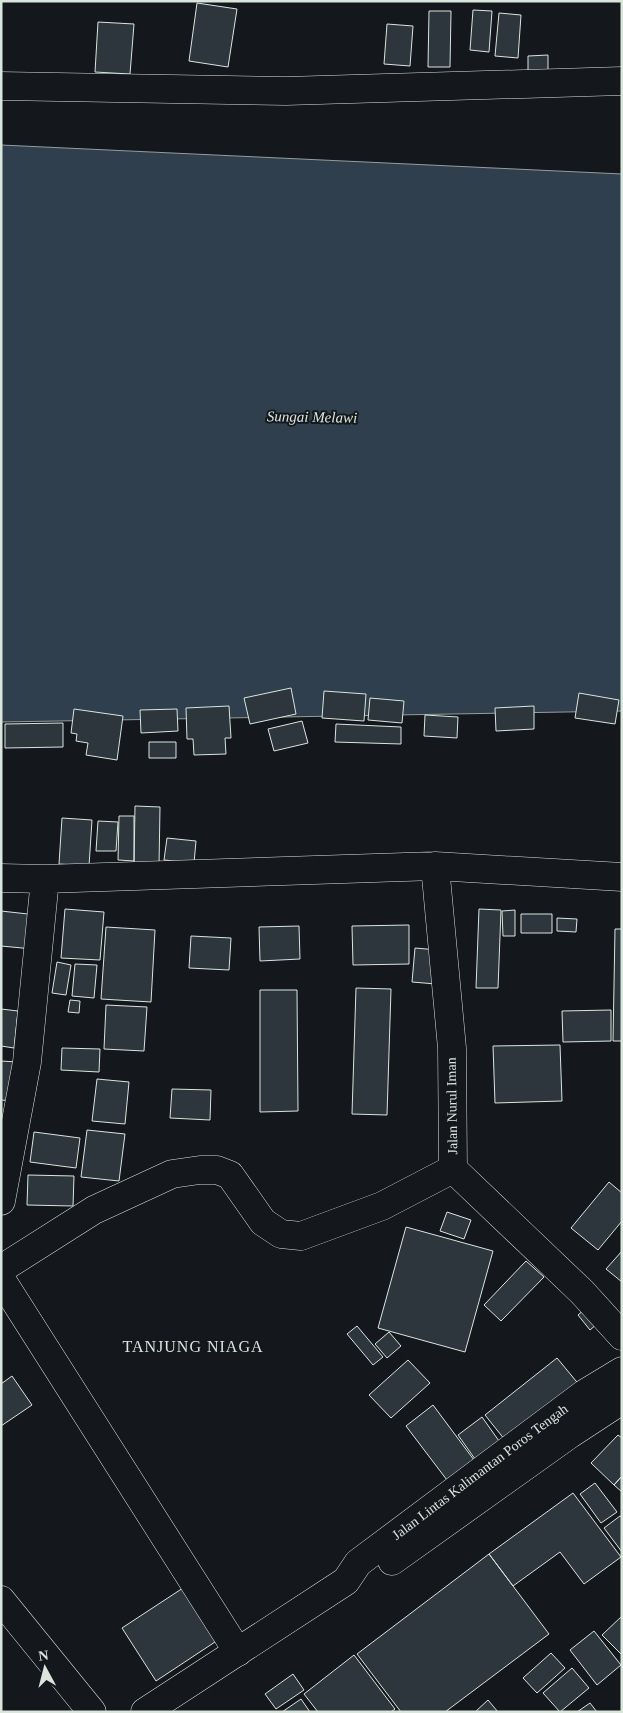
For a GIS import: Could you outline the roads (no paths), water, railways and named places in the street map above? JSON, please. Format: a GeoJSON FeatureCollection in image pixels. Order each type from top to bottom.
{"type":"FeatureCollection","features":[{"type":"Feature","properties":{"kind":"street"},"geometry":{"type":"LineString","coordinates":[[1,86],[286,91],[622,81]]}},
{"type":"Feature","properties":{"kind":"street"},"geometry":{"type":"LineString","coordinates":[[1,878],[45,879],[435,866],[622,877]]}},
{"type":"Feature","properties":{"kind":"street","name":"Jalan Nurul Iman"},"geometry":{"type":"LineString","coordinates":[[435,866],[452,1048],[453,1169],[582,1292],[622,1336]]}},
{"type":"Feature","properties":{"kind":"street"},"geometry":{"type":"LineString","coordinates":[[1,1201],[27,1062],[45,879]]}},
{"type":"Feature","properties":{"kind":"street"},"geometry":{"type":"LineString","coordinates":[[1,1269],[94,1210],[172,1174],[200,1170],[217,1170],[230,1176],[263,1222],[281,1234],[301,1236],[382,1206],[453,1169]]}},
{"type":"Feature","properties":{"kind":"street"},"geometry":{"type":"LineString","coordinates":[[1,1279],[238,1652]]}},
{"type":"Feature","properties":{"kind":"street","name":"Jalan Lintas Kalimantan Poros Tengah"},"geometry":{"type":"LineString","coordinates":[[144,1712],[346,1581],[358,1563],[584,1394],[622,1372]]}},
{"type":"Feature","properties":{"kind":"street","name":"Jalan Lintas Kalimantan Poros Tengah"},"geometry":{"type":"LineString","coordinates":[[346,1581],[370,1577],[570,1434],[622,1400]]}},
{"type":"Feature","properties":{"kind":"street"},"geometry":{"type":"LineString","coordinates":[[1,1600],[92,1712]]}},
{"type":"Feature","properties":{"kind":"water","name":"Sungai Melawi"},"geometry":{"type":"Polygon","coordinates":[[[1,145],[622,174],[622,711],[1,722],[1,145]]]}},
{"type":"Feature","properties":{"kind":"district","name":"TANJUNG NIAGA"},"geometry":{"type":"Point","coordinates":[193,1346]}}]}
